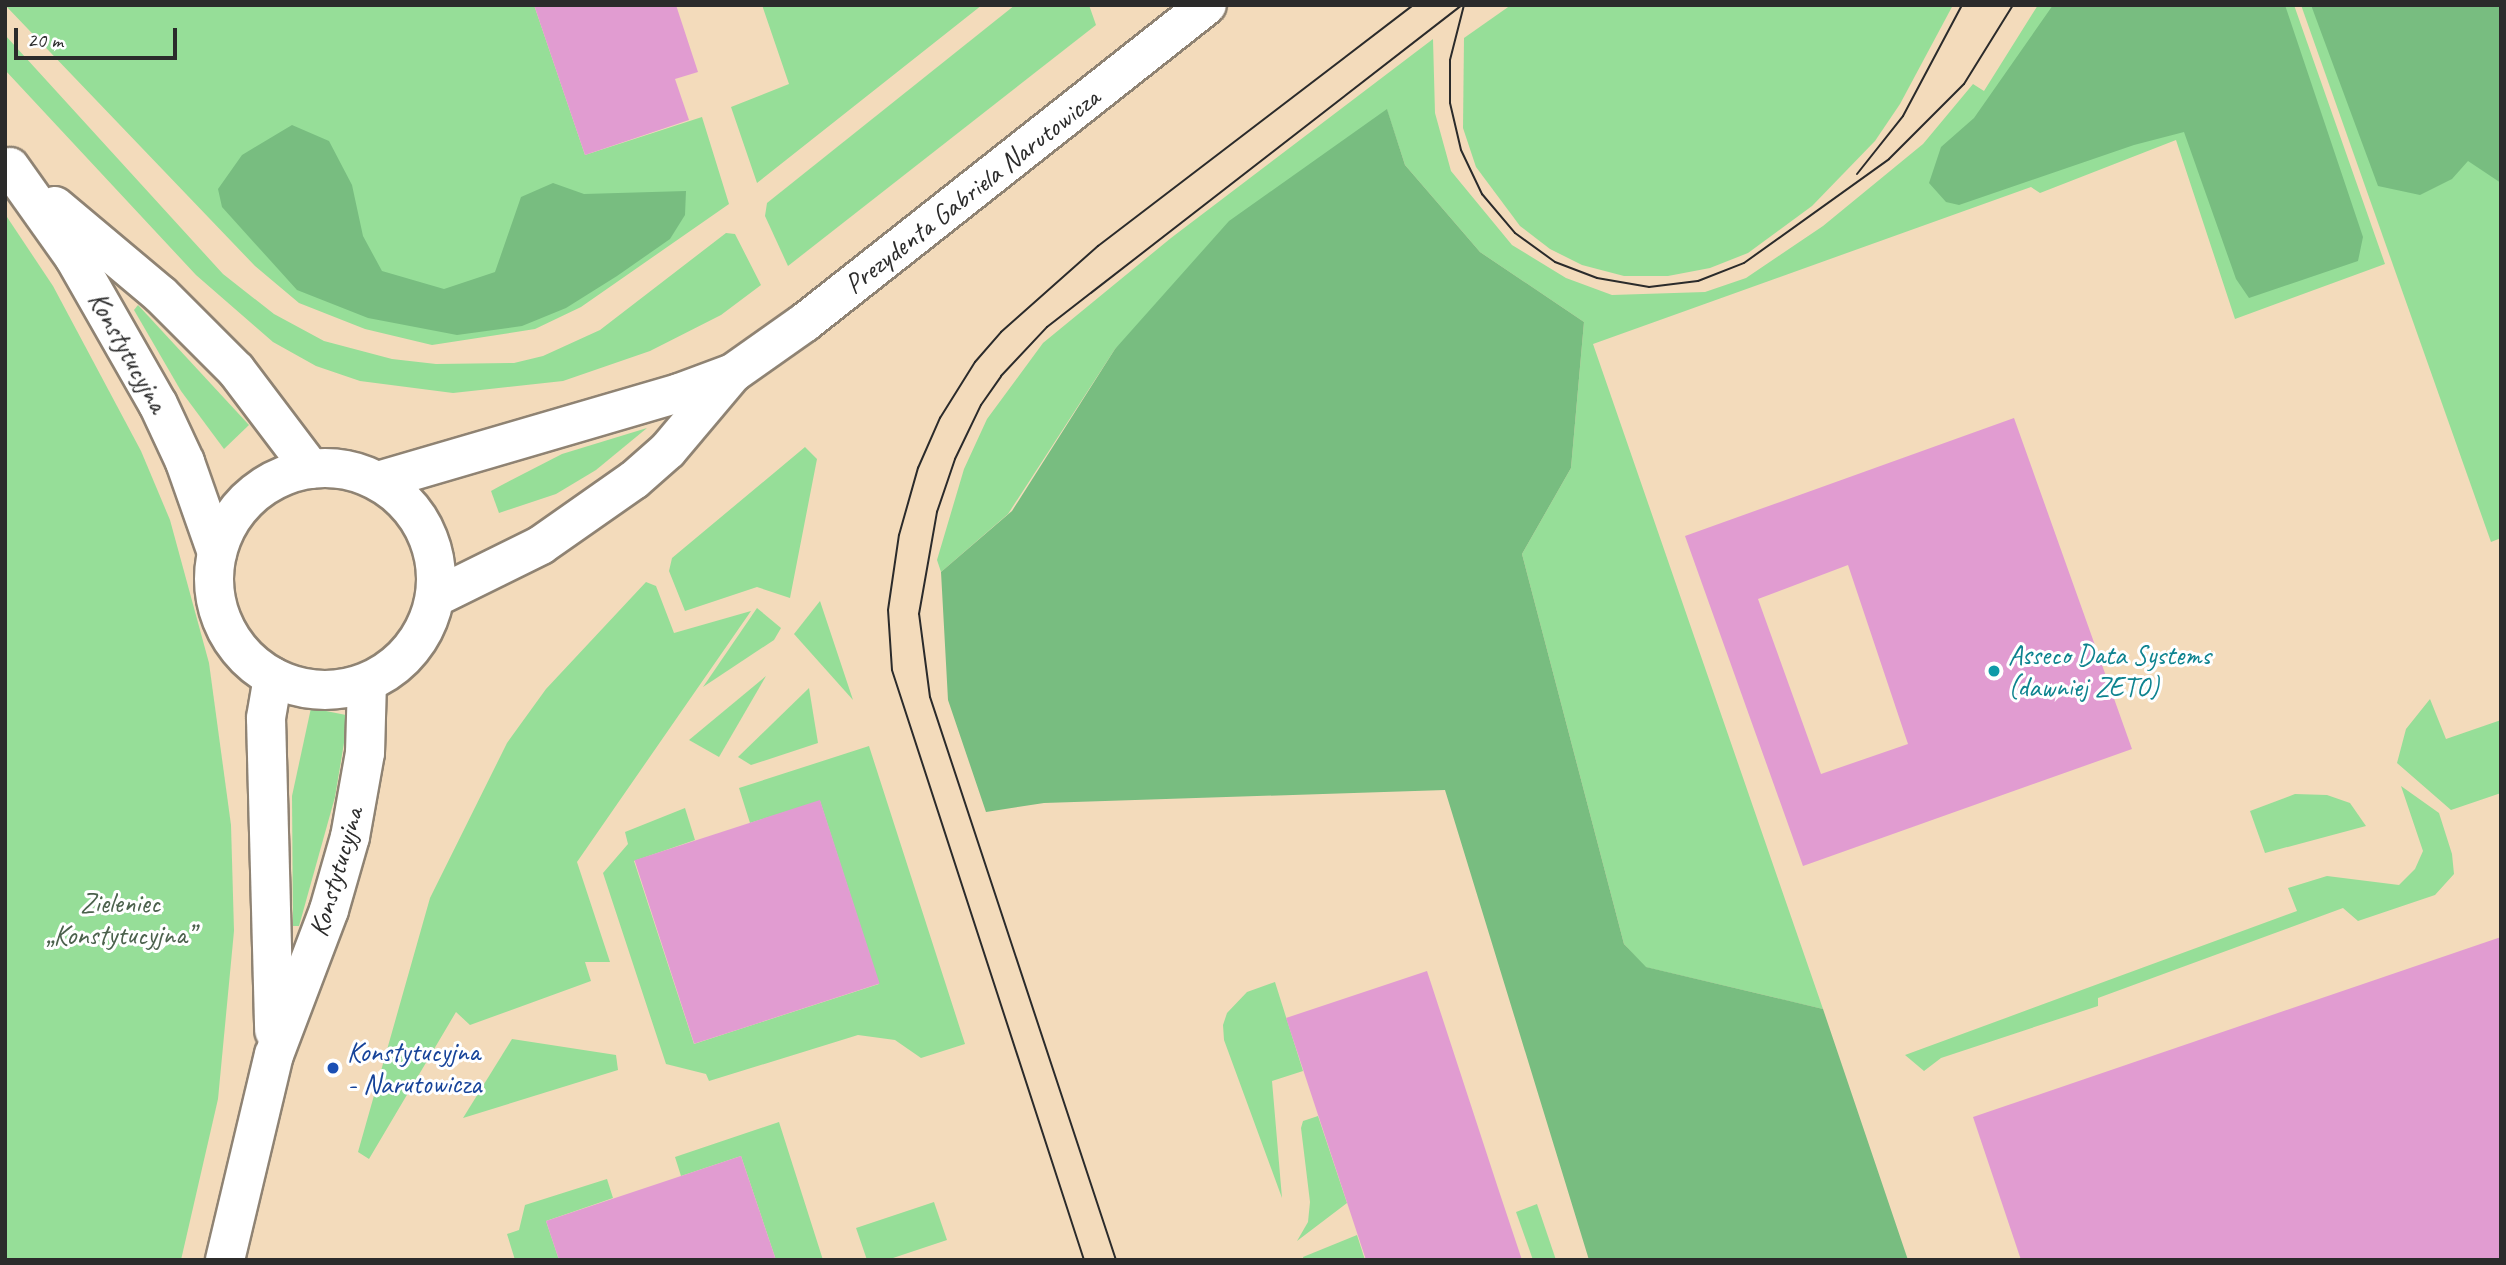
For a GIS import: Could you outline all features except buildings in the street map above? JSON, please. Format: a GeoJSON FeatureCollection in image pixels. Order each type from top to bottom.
{"type":"FeatureCollection","features":[{"type":"Feature","properties":{"kind":"street","name":"Prezydenta Gabriela Narutowicza"},"geometry":{"type":"LineString","coordinates":[[436,597],[541,545],[634,480],[668,450],[733,373],[804,323],[1207,5]]}},
{"type":"Feature","properties":{"kind":"street","name":"Konstytucyjna"},"geometry":{"type":"LineString","coordinates":[[8,165],[161,295],[236,370],[311,468]]}},
{"type":"Feature","properties":{"kind":"street","name":"Konstytucyjna"},"geometry":{"type":"LineString","coordinates":[[8,165],[74,257],[158,404],[185,462],[217,553]]}},
{"type":"Feature","properties":{"kind":"street","name":"Prezydenta Gabriela Narutowicza"},"geometry":{"type":"LineString","coordinates":[[379,481],[679,393],[733,373]]}},
{"type":"Feature","properties":{"kind":"street"},"geometry":{"type":"LineString","coordinates":[[311,468],[334,468],[379,481],[406,502],[426,530],[436,562],[436,597],[425,629],[405,657],[368,683],[337,690],[308,689],[273,677],[250,662],[220,616],[214,592],[217,553],[231,519],[256,491],[283,476],[311,468]]}},
{"type":"Feature","properties":{"kind":"street","name":"Konstytucyjna"},"geometry":{"type":"LineString","coordinates":[[273,677],[266,718],[274,1055]]}},
{"type":"Feature","properties":{"kind":"street","name":"Konstytucyjna"},"geometry":{"type":"LineString","coordinates":[[225,1260],[274,1055],[330,910],[349,837],[365,753],[368,683]]}},
{"type":"Feature","properties":{"kind":"green space"},"geometry":{"type":"Polygon","coordinates":[[[5,5],[534,5],[585,155],[702,117],[729,204],[581,307],[535,329],[432,345],[365,329],[299,303],[255,266],[5,5]]]}},
{"type":"Feature","properties":{"kind":"green space"},"geometry":{"type":"Polygon","coordinates":[[[762,5],[982,5],[757,183],[731,107],[789,84],[762,5]]]}},
{"type":"Feature","properties":{"kind":"green space"},"geometry":{"type":"Polygon","coordinates":[[[1015,5],[1089,5],[1096,25],[788,266],[765,216],[767,203],[1015,5]]]}},
{"type":"Feature","properties":{"kind":"green space"},"geometry":{"type":"Polygon","coordinates":[[[1511,5],[1953,5],[1900,104],[1875,141],[1812,206],[1748,253],[1710,268],[1668,276],[1624,276],[1582,265],[1550,249],[1520,226],[1476,167],[1463,128],[1464,38],[1511,5]]]}},
{"type":"Feature","properties":{"kind":"green space"},"geometry":{"type":"Polygon","coordinates":[[[2038,5],[2294,5],[2385,264],[2235,319],[2176,140],[2040,193],[2031,187],[1593,344],[1823,1009],[1645,967],[1624,944],[1522,554],[1571,468],[1584,322],[1480,252],[1405,165],[1387,110],[1115,349],[1008,514],[941,572],[937,560],[964,469],[987,419],[1043,343],[1171,238],[1433,39],[1435,113],[1451,171],[1512,245],[1566,278],[1612,295],[1705,292],[1746,278],[1823,226],[1923,144],[1973,84],[1984,91],[2038,5]]]}},
{"type":"Feature","properties":{"kind":"green space"},"geometry":{"type":"Polygon","coordinates":[[[2053,5],[2285,5],[2363,237],[2358,261],[2249,298],[2236,279],[2184,132],[2134,145],[1959,205],[1946,202],[1929,183],[1941,147],[1974,118],[2053,5]]]}},
{"type":"Feature","properties":{"kind":"green space"},"geometry":{"type":"Polygon","coordinates":[[[2301,5],[2501,5],[2501,538],[2491,542],[2301,5]]]}},
{"type":"Feature","properties":{"kind":"green space"},"geometry":{"type":"Polygon","coordinates":[[[2311,5],[2501,5],[2501,183],[2468,161],[2452,179],[2420,195],[2378,186],[2311,5]]]}},
{"type":"Feature","properties":{"kind":"green space"},"geometry":{"type":"Polygon","coordinates":[[[5,35],[223,274],[274,314],[324,341],[392,359],[436,364],[514,363],[543,356],[600,330],[726,233],[735,234],[761,285],[721,315],[650,351],[563,381],[453,393],[360,381],[316,366],[273,342],[196,275],[5,70],[5,35]]]}},
{"type":"Feature","properties":{"kind":"green space"},"geometry":{"type":"Polygon","coordinates":[[[1387,109],[1405,165],[1480,252],[1584,322],[1571,468],[1522,554],[1624,944],[1646,967],[1823,1009],[1908,1260],[1589,1260],[1445,790],[1044,803],[986,812],[948,700],[941,572],[1012,511],[1115,349],[1229,221],[1387,109]]]}},
{"type":"Feature","properties":{"kind":"green space"},"geometry":{"type":"Polygon","coordinates":[[[292,125],[329,141],[352,185],[363,236],[382,271],[444,289],[495,272],[521,197],[553,183],[584,194],[686,191],[685,215],[670,239],[617,276],[566,308],[522,326],[457,335],[368,318],[297,290],[222,207],[218,189],[242,155],[292,125]]]}},
{"type":"Feature","properties":{"kind":"green space","name":"Zieleniec „Konstytucyjna”"},"geometry":{"type":"Polygon","coordinates":[[[5,214],[53,286],[141,451],[170,520],[209,663],[231,825],[234,931],[218,1099],[181,1260],[5,1260],[5,214]]]}},
{"type":"Feature","properties":{"kind":"green space"},"geometry":{"type":"Polygon","coordinates":[[[138,305],[249,425],[224,449],[181,391],[134,310],[138,305]]]}},
{"type":"Feature","properties":{"kind":"green space"},"geometry":{"type":"Polygon","coordinates":[[[647,428],[596,470],[556,494],[499,513],[491,491],[562,454],[647,428]]]}},
{"type":"Feature","properties":{"kind":"green space"},"geometry":{"type":"Polygon","coordinates":[[[805,447],[817,459],[790,598],[757,587],[685,611],[669,571],[672,558],[805,447]]]}},
{"type":"Feature","properties":{"kind":"green space"},"geometry":{"type":"Polygon","coordinates":[[[646,582],[656,586],[674,633],[751,611],[577,862],[610,962],[585,962],[591,981],[470,1025],[456,1012],[369,1159],[358,1152],[430,898],[507,743],[546,689],[646,582]]]}},
{"type":"Feature","properties":{"kind":"green space"},"geometry":{"type":"Polygon","coordinates":[[[820,601],[853,700],[794,634],[820,601]]]}},
{"type":"Feature","properties":{"kind":"green space"},"geometry":{"type":"Polygon","coordinates":[[[757,608],[781,628],[774,640],[703,687],[757,608]]]}},
{"type":"Feature","properties":{"kind":"green space"},"geometry":{"type":"Polygon","coordinates":[[[766,676],[719,757],[689,740],[766,676]]]}},
{"type":"Feature","properties":{"kind":"green space"},"geometry":{"type":"Polygon","coordinates":[[[809,688],[818,743],[751,765],[738,757],[809,688]]]}},
{"type":"Feature","properties":{"kind":"green space"},"geometry":{"type":"Polygon","coordinates":[[[2430,699],[2446,739],[2501,720],[2501,793],[2451,810],[2397,763],[2406,729],[2430,699]]]}},
{"type":"Feature","properties":{"kind":"green space"},"geometry":{"type":"Polygon","coordinates":[[[311,708],[346,715],[346,731],[335,797],[299,926],[293,926],[292,796],[311,708]]]}},
{"type":"Feature","properties":{"kind":"green space"},"geometry":{"type":"Polygon","coordinates":[[[869,746],[965,1044],[921,1058],[895,1040],[858,1035],[709,1081],[706,1074],[666,1064],[603,873],[628,844],[625,832],[685,808],[695,840],[634,861],[694,1044],[879,984],[820,801],[750,823],[739,788],[869,746]]]}},
{"type":"Feature","properties":{"kind":"green space"},"geometry":{"type":"Polygon","coordinates":[[[2401,786],[2439,813],[2452,854],[2454,874],[2435,895],[2358,921],[2343,908],[2098,998],[2098,1006],[1941,1058],[1924,1071],[1905,1055],[2297,911],[2288,888],[2327,876],[2399,885],[2415,869],[2423,851],[2401,786]]]}},
{"type":"Feature","properties":{"kind":"green space"},"geometry":{"type":"Polygon","coordinates":[[[2295,794],[2327,795],[2350,803],[2366,826],[2265,853],[2250,811],[2295,794]]]}},
{"type":"Feature","properties":{"kind":"green space"},"geometry":{"type":"Polygon","coordinates":[[[1275,982],[1303,1071],[1272,1081],[1282,1198],[1224,1040],[1223,1025],[1227,1013],[1247,992],[1275,982]]]}},
{"type":"Feature","properties":{"kind":"green space"},"geometry":{"type":"Polygon","coordinates":[[[512,1039],[616,1055],[618,1070],[463,1118],[512,1039]]]}},
{"type":"Feature","properties":{"kind":"green space"},"geometry":{"type":"Polygon","coordinates":[[[1318,1116],[1347,1203],[1297,1241],[1308,1222],[1310,1202],[1301,1128],[1303,1121],[1318,1116]]]}},
{"type":"Feature","properties":{"kind":"green space"},"geometry":{"type":"Polygon","coordinates":[[[779,1122],[823,1260],[776,1260],[741,1156],[681,1176],[675,1157],[779,1122]]]}},
{"type":"Feature","properties":{"kind":"green space"},"geometry":{"type":"Polygon","coordinates":[[[607,1179],[613,1198],[546,1221],[559,1260],[515,1260],[507,1234],[519,1230],[525,1205],[607,1179]]]}},
{"type":"Feature","properties":{"kind":"green space"},"geometry":{"type":"Polygon","coordinates":[[[934,1202],[947,1240],[887,1260],[867,1260],[856,1228],[934,1202]]]}},
{"type":"Feature","properties":{"kind":"green space"},"geometry":{"type":"Polygon","coordinates":[[[1537,1204],[1556,1260],[1533,1260],[1516,1212],[1537,1204]]]}},
{"type":"Feature","properties":{"kind":"green space"},"geometry":{"type":"Polygon","coordinates":[[[1357,1235],[1365,1260],[1304,1260],[1303,1257],[1357,1235]]]}},
{"type":"Feature","properties":{"kind":"tram line"},"geometry":{"type":"LineString","coordinates":[[1084,1260],[892,670],[888,610],[899,535],[918,468],[940,418],[975,362],[1001,332],[1098,246],[1413,5]]}},
{"type":"Feature","properties":{"kind":"tram line"},"geometry":{"type":"LineString","coordinates":[[1116,1260],[930,697],[919,614],[937,512],[955,459],[981,405],[1001,376],[1047,327],[1462,5]]}},
{"type":"Feature","properties":{"kind":"tram line"},"geometry":{"type":"LineString","coordinates":[[1464,5],[1450,60],[1450,103],[1461,150],[1482,194],[1515,233],[1555,262],[1597,278],[1649,287],[1698,281],[1744,263],[1889,159],[1964,84],[2013,5]]}},
{"type":"Feature","properties":{"kind":"tram line"},"geometry":{"type":"LineString","coordinates":[[1857,174],[1903,116],[1962,5]]}},
{"type":"Feature","properties":{"kind":"place","name":"Asseco Data Systems (dawniej ZETO)"},"geometry":{"type":"Point","coordinates":[1994,671]}},
{"type":"Feature","properties":{"kind":"place","name":"Konstytucyjna - Narutowicza"},"geometry":{"type":"Point","coordinates":[333,1068]}}]}
